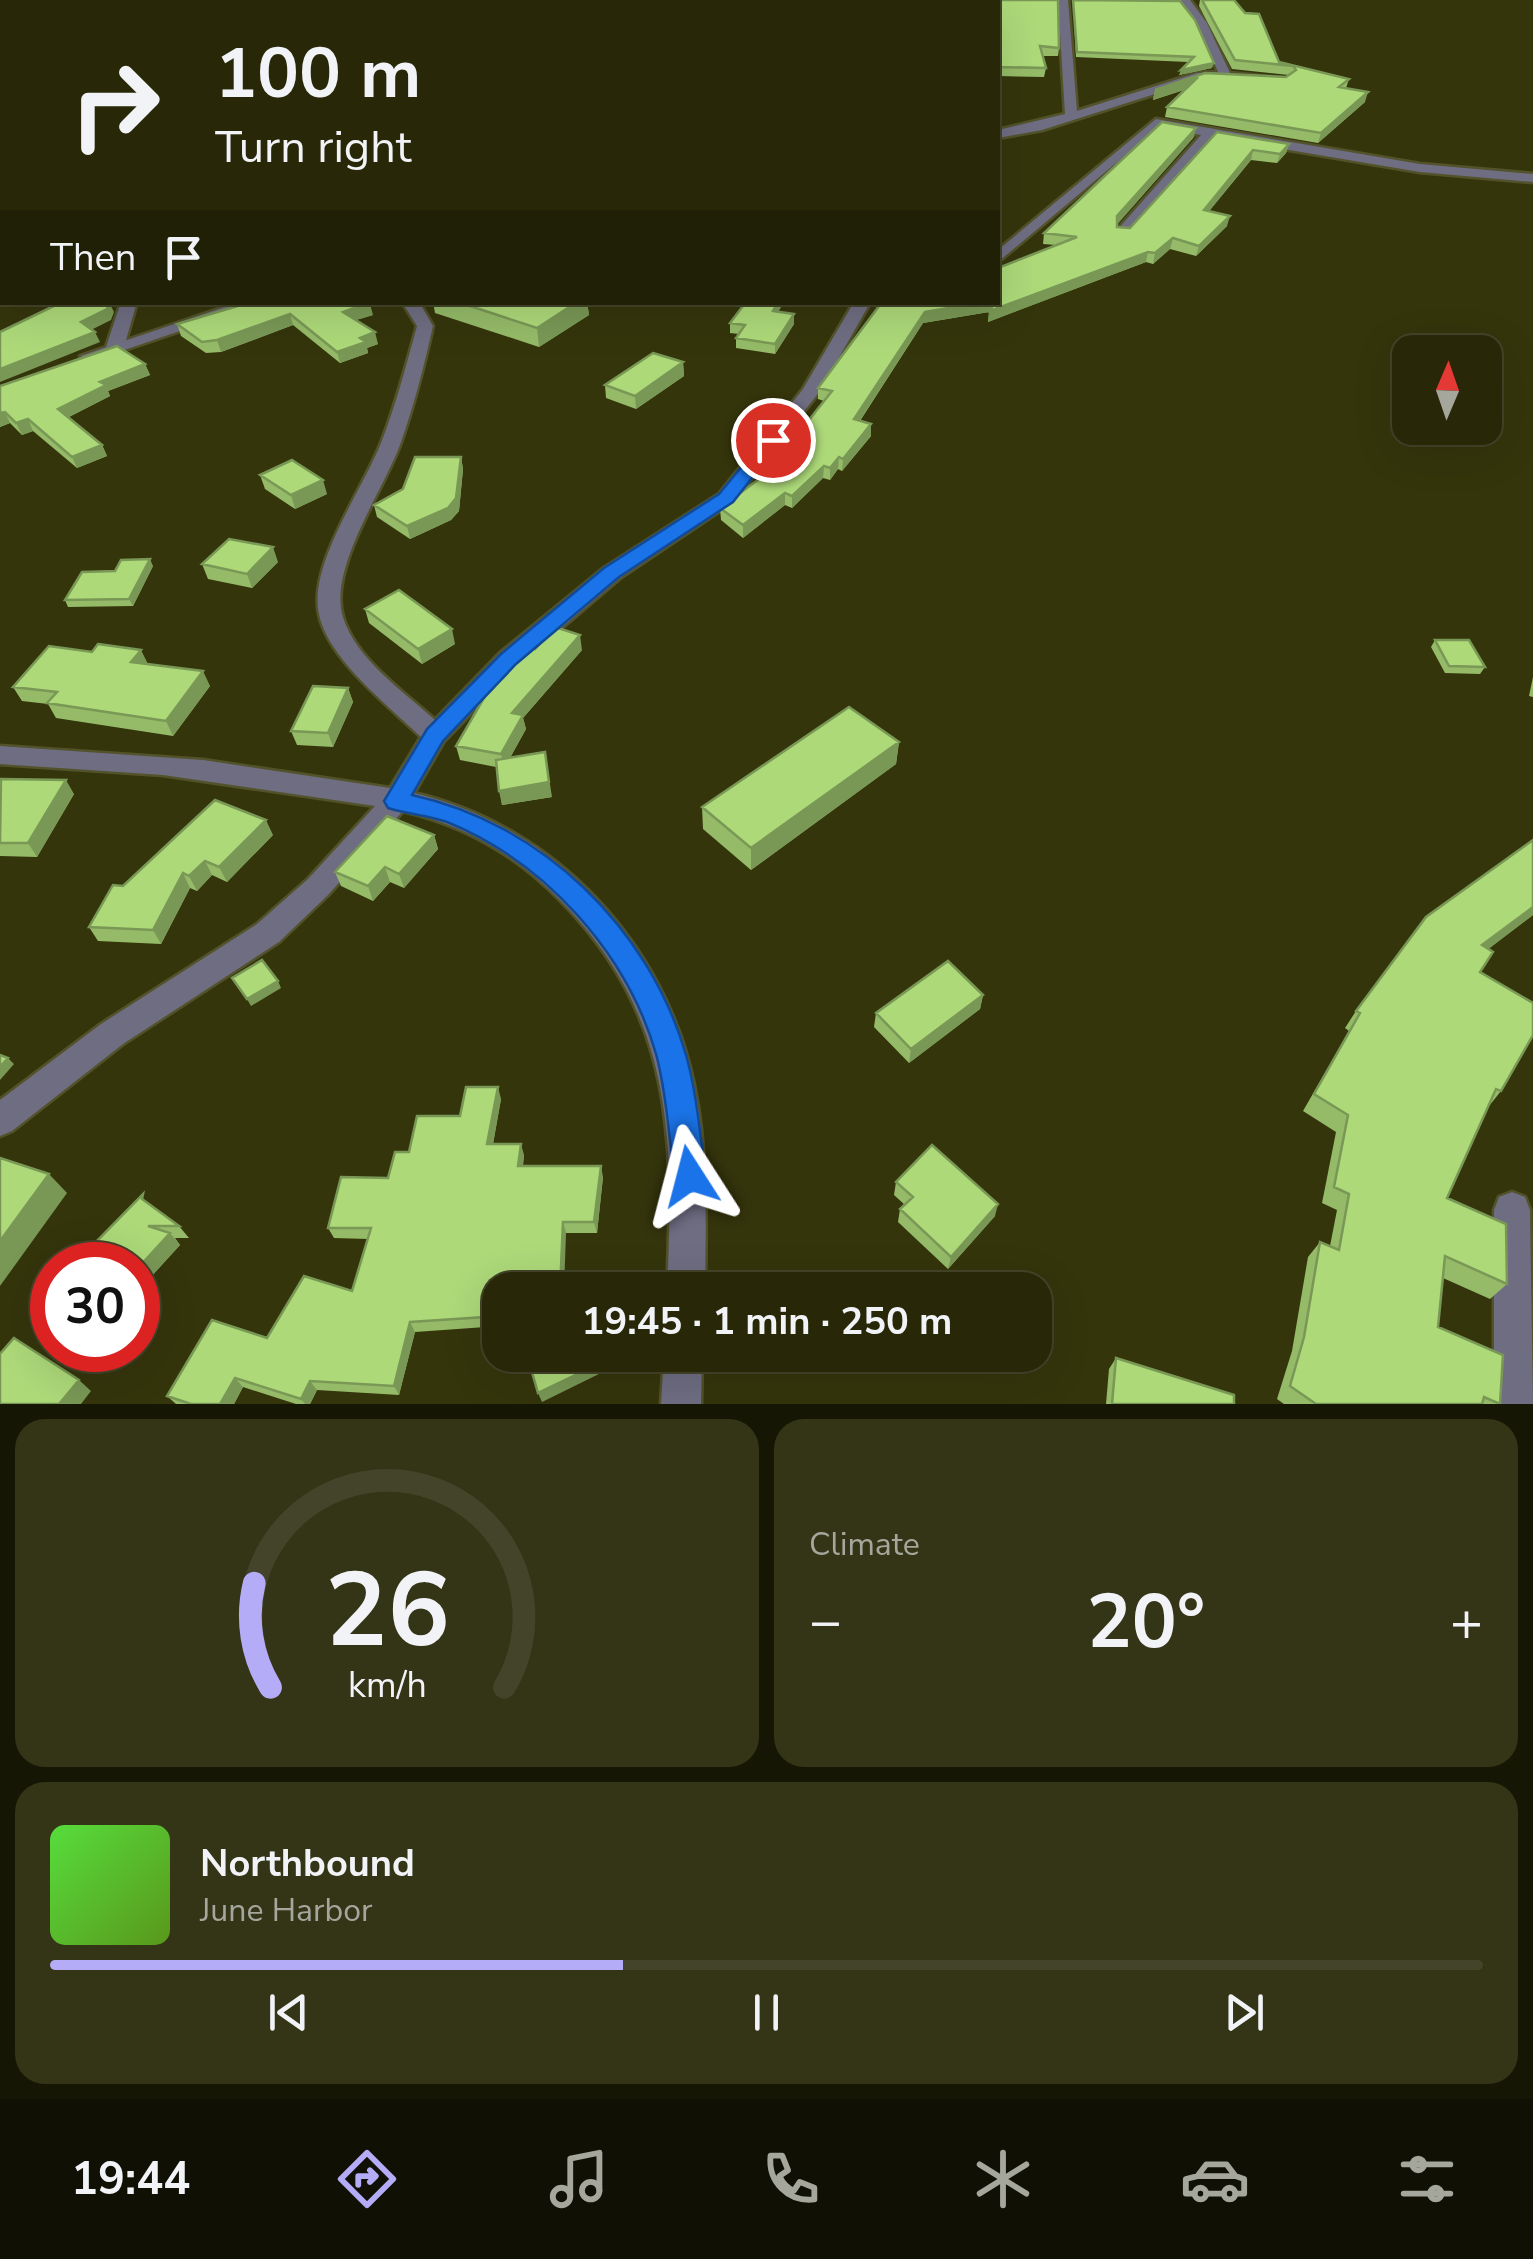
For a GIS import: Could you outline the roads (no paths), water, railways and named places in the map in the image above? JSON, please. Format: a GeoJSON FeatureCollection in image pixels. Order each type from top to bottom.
{"type":"FeatureCollection","features":[{"type":"Feature","properties":{"kind":"street"},"geometry":{"type":"LineString","coordinates":[[1063,0],[1070,116]]}},
{"type":"Feature","properties":{"kind":"street"},"geometry":{"type":"LineString","coordinates":[[1185,0],[1202,23],[1224,74]]}},
{"type":"Feature","properties":{"kind":"street"},"geometry":{"type":"LineString","coordinates":[[1000,134],[1201,76],[1224,74],[1284,80]]}},
{"type":"Feature","properties":{"kind":"street"},"geometry":{"type":"LineString","coordinates":[[1000,255],[1152,124],[1420,168],[1533,178]]}},
{"type":"Feature","properties":{"kind":"street"},"geometry":{"type":"LineString","coordinates":[[1123,232],[1211,131]]}},
{"type":"Feature","properties":{"kind":"street"},"geometry":{"type":"LineString","coordinates":[[115,347],[128,305]]}},
{"type":"Feature","properties":{"kind":"street"},"geometry":{"type":"LineString","coordinates":[[66,365],[248,305]]}},
{"type":"Feature","properties":{"kind":"street"},"geometry":{"type":"LineString","coordinates":[[412,305],[425,326],[416,360],[387,455],[328,589],[330,618],[347,645],[435,735]]}},
{"type":"Feature","properties":{"kind":"street"},"geometry":{"type":"LineString","coordinates":[[0,1120],[112,1034],[268,933],[318,887],[396,801],[435,735],[509,659],[612,573],[726,498],[811,390],[860,305]]}},
{"type":"Feature","properties":{"kind":"street"},"geometry":{"type":"LineString","coordinates":[[0,755],[101,758],[285,780],[452,813],[516,846],[592,911],[632,965],[671,1054],[690,1176],[687,1272]]}},
{"type":"Feature","properties":{"kind":"street"},"geometry":{"type":"LineString","coordinates":[[1512,1210],[1514,1404]]}},
{"type":"Feature","properties":{"kind":"street"},"geometry":{"type":"LineString","coordinates":[[681,1404],[682,1372]]}}]}
